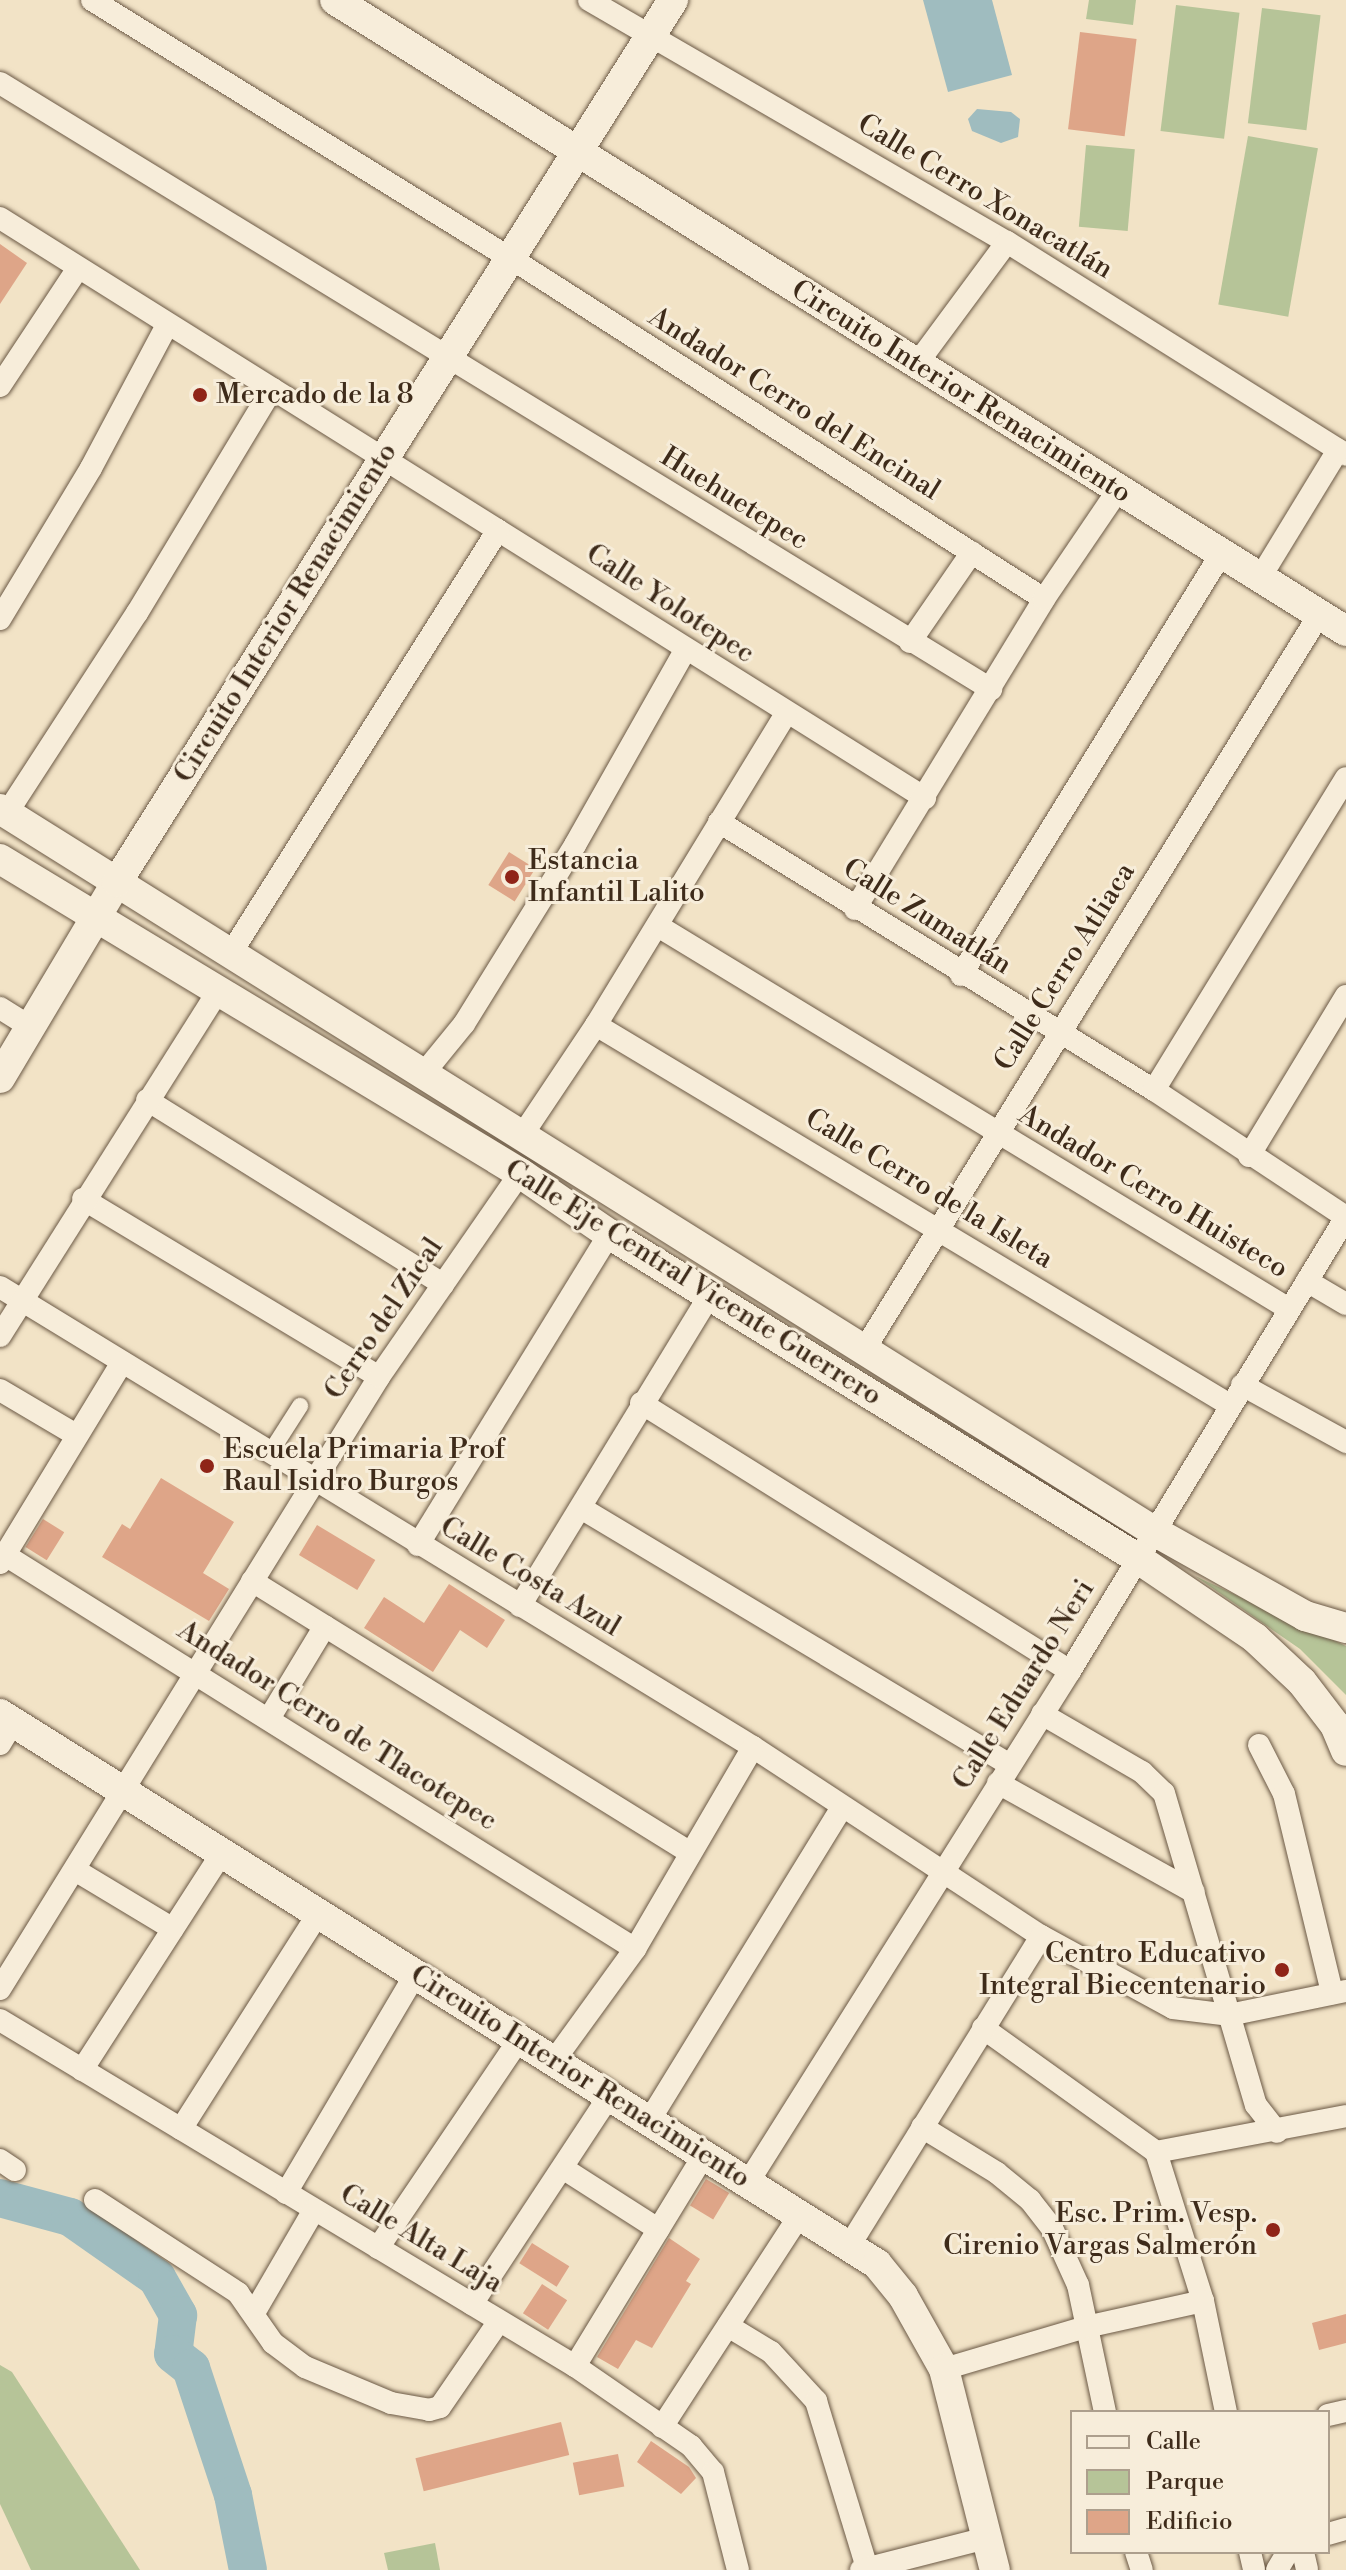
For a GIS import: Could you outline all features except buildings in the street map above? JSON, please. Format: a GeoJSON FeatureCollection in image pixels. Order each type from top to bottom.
{"type":"FeatureCollection","features":[{"type":"Feature","properties":{"kind":"main road"},"geometry":{"type":"LineString","coordinates":[[335,0],[577,152]]}},
{"type":"Feature","properties":{"kind":"main road","name":"Circuito Interior Renacimiento"},"geometry":{"type":"LineString","coordinates":[[0,1078],[117,882],[673,0]]}},
{"type":"Feature","properties":{"kind":"main road","name":"Circuito Interior Renacimiento"},"geometry":{"type":"LineString","coordinates":[[577,152],[1220,556],[1346,631]]}},
{"type":"Feature","properties":{"kind":"main road","name":"Calle Eje Central Vicente Guerrero"},"geometry":{"type":"LineString","coordinates":[[4,811],[1152,1530],[1305,1616],[1346,1628]]}},
{"type":"Feature","properties":{"kind":"main road","name":"Calle Eje Central Vicente Guerrero"},"geometry":{"type":"LineString","coordinates":[[0,859],[217,993],[520,1173],[609,1234],[1137,1558],[1255,1638],[1302,1682],[1335,1725],[1346,1751]]}},
{"type":"Feature","properties":{"kind":"main road","name":"Circuito Interior Renacimiento"},"geometry":{"type":"LineString","coordinates":[[4,1726],[124,1787],[222,1853],[553,2062],[851,2243],[877,2264],[903,2296],[944,2369],[995,2570]]}},
{"type":"Feature","properties":{"kind":"street","name":"Andador Cerro del Encinal"},"geometry":{"type":"LineString","coordinates":[[92,0],[512,259],[773,430],[1044,599]]}},
{"type":"Feature","properties":{"kind":"street","name":"Calle Cerro Xonacatlán"},"geometry":{"type":"LineString","coordinates":[[589,0],[1007,242],[1342,452]]}},
{"type":"Feature","properties":{"kind":"street","name":"Huehuetepec"},"geometry":{"type":"LineString","coordinates":[[0,83],[991,689]]}},
{"type":"Feature","properties":{"kind":"street","name":"Calle Yolotepec"},"geometry":{"type":"LineString","coordinates":[[0,218],[167,325],[386,456],[786,714],[925,798]]}},
{"type":"Feature","properties":{"kind":"street"},"geometry":{"type":"LineString","coordinates":[[916,365],[1007,242]]}},
{"type":"Feature","properties":{"kind":"street"},"geometry":{"type":"LineString","coordinates":[[2,380],[78,268]]}},
{"type":"Feature","properties":{"kind":"street"},"geometry":{"type":"LineString","coordinates":[[0,619],[85,480],[167,325]]}},
{"type":"Feature","properties":{"kind":"street"},"geometry":{"type":"LineString","coordinates":[[4,811],[137,613],[272,389]]}},
{"type":"Feature","properties":{"kind":"street"},"geometry":{"type":"LineString","coordinates":[[1260,578],[1342,452]]}},
{"type":"Feature","properties":{"kind":"street"},"geometry":{"type":"LineString","coordinates":[[855,909],[1044,599],[1118,490]]}},
{"type":"Feature","properties":{"kind":"street"},"geometry":{"type":"LineString","coordinates":[[231,953],[498,530]]}},
{"type":"Feature","properties":{"kind":"street"},"geometry":{"type":"LineString","coordinates":[[910,642],[972,552]]}},
{"type":"Feature","properties":{"kind":"street"},"geometry":{"type":"LineString","coordinates":[[961,975],[1220,556]]}},
{"type":"Feature","properties":{"kind":"street","name":"Calle Cerro Atliaca"},"geometry":{"type":"LineString","coordinates":[[864,1350],[1319,615]]}},
{"type":"Feature","properties":{"kind":"street"},"geometry":{"type":"LineString","coordinates":[[424,1073],[464,1024],[575,845],[686,649]]}},
{"type":"Feature","properties":{"kind":"street"},"geometry":{"type":"LineString","coordinates":[[523,1134],[658,926],[786,714]]}},
{"type":"Feature","properties":{"kind":"street"},"geometry":{"type":"LineString","coordinates":[[1154,1090],[1346,778]]}},
{"type":"Feature","properties":{"kind":"street","name":"Calle Zumatlán"},"geometry":{"type":"LineString","coordinates":[[719,822],[961,975],[1154,1090],[1249,1156],[1346,1217]]}},
{"type":"Feature","properties":{"kind":"street","name":"Andador Cerro Huisteco"},"geometry":{"type":"LineString","coordinates":[[658,926],[1289,1309]]}},
{"type":"Feature","properties":{"kind":"street"},"geometry":{"type":"LineString","coordinates":[[0,1336],[83,1199],[217,993]]}},
{"type":"Feature","properties":{"kind":"street"},"geometry":{"type":"LineString","coordinates":[[1249,1156],[1346,996]]}},
{"type":"Feature","properties":{"kind":"street"},"geometry":{"type":"LineString","coordinates":[[0,1008],[30,1027]]}},
{"type":"Feature","properties":{"kind":"street","name":"Calle Cerro de la Isleta"},"geometry":{"type":"LineString","coordinates":[[596,1025],[1230,1405]]}},
{"type":"Feature","properties":{"kind":"street"},"geometry":{"type":"LineString","coordinates":[[147,1100],[443,1284]]}},
{"type":"Feature","properties":{"kind":"street","name":"Cerro del Zical"},"geometry":{"type":"LineString","coordinates":[[0,1989],[379,1377],[520,1173]]}},
{"type":"Feature","properties":{"kind":"street"},"geometry":{"type":"LineString","coordinates":[[83,1199],[379,1377]]}},
{"type":"Feature","properties":{"kind":"street","name":"Calle Eduardo Neri"},"geometry":{"type":"LineString","coordinates":[[749,2181],[1070,1671],[1152,1530],[1346,1217]]}},
{"type":"Feature","properties":{"kind":"street"},"geometry":{"type":"LineString","coordinates":[[418,1545],[609,1234]]}},
{"type":"Feature","properties":{"kind":"street"},"geometry":{"type":"LineString","coordinates":[[1307,1281],[1346,1304]]}},
{"type":"Feature","properties":{"kind":"street","name":"Calle Costa Azul"},"geometry":{"type":"LineString","coordinates":[[0,1287],[753,1747],[841,1809],[945,1871],[1041,1936],[1173,2008],[1229,2015],[1339,1992]]}},
{"type":"Feature","properties":{"kind":"street"},"geometry":{"type":"LineString","coordinates":[[520,1606],[709,1296]]}},
{"type":"Feature","properties":{"kind":"street"},"geometry":{"type":"LineString","coordinates":[[2,1559],[122,1362]]}},
{"type":"Feature","properties":{"kind":"street"},"geometry":{"type":"LineString","coordinates":[[1242,1385],[1346,1442]]}},
{"type":"Feature","properties":{"kind":"street"},"geometry":{"type":"LineString","coordinates":[[0,1390],[76,1435]]}},
{"type":"Feature","properties":{"kind":"street"},"geometry":{"type":"LineString","coordinates":[[641,1403],[1070,1671]]}},
{"type":"Feature","properties":{"kind":"street"},"geometry":{"type":"LineString","coordinates":[[270,1453],[300,1406]]}},
{"type":"Feature","properties":{"kind":"street"},"geometry":{"type":"LineString","coordinates":[[581,1508],[1194,1892]]}},
{"type":"Feature","properties":{"kind":"street","name":"Andador Cerro de Tlacotepec"},"geometry":{"type":"LineString","coordinates":[[2,1559],[270,1717],[635,1949]]}},
{"type":"Feature","properties":{"kind":"street"},"geometry":{"type":"LineString","coordinates":[[252,1581],[689,1852]]}},
{"type":"Feature","properties":{"kind":"street"},"geometry":{"type":"LineString","coordinates":[[270,1717],[325,1626]]}},
{"type":"Feature","properties":{"kind":"street"},"geometry":{"type":"LineString","coordinates":[[1042,1714],[1142,1772],[1164,1793],[1256,2105],[1277,2132]]}},
{"type":"Feature","properties":{"kind":"street"},"geometry":{"type":"LineString","coordinates":[[1259,1745],[1284,1794],[1339,1992]]}},
{"type":"Feature","properties":{"kind":"street"},"geometry":{"type":"LineString","coordinates":[[553,2062],[635,1949],[753,1747]]}},
{"type":"Feature","properties":{"kind":"street"},"geometry":{"type":"LineString","coordinates":[[649,2121],[841,1809]]}},
{"type":"Feature","properties":{"kind":"street"},"geometry":{"type":"LineString","coordinates":[[82,2070],[222,1853]]}},
{"type":"Feature","properties":{"kind":"street"},"geometry":{"type":"LineString","coordinates":[[75,1870],[173,1929]]}},
{"type":"Feature","properties":{"kind":"street"},"geometry":{"type":"LineString","coordinates":[[181,2129],[318,1914]]}},
{"type":"Feature","properties":{"kind":"street"},"geometry":{"type":"LineString","coordinates":[[851,2243],[1041,1936]]}},
{"type":"Feature","properties":{"kind":"street"},"geometry":{"type":"LineString","coordinates":[[286,2193],[415,1975]]}},
{"type":"Feature","properties":{"kind":"street","name":"Calle Alta Laja"},"geometry":{"type":"LineString","coordinates":[[0,2020],[575,2366],[704,2457],[713,2472],[738,2570]]}},
{"type":"Feature","properties":{"kind":"street"},"geometry":{"type":"LineString","coordinates":[[983,2028],[1156,2152],[1203,2301],[1226,2410]]}},
{"type":"Feature","properties":{"kind":"street"},"geometry":{"type":"LineString","coordinates":[[378,2248],[519,2040]]}},
{"type":"Feature","properties":{"kind":"street"},"geometry":{"type":"LineString","coordinates":[[472,2304],[564,2169],[609,2096]]}},
{"type":"Feature","properties":{"kind":"street"},"geometry":{"type":"LineString","coordinates":[[1156,2152],[1277,2132],[1346,2116]]}},
{"type":"Feature","properties":{"kind":"street"},"geometry":{"type":"LineString","coordinates":[[922,2127],[1030,2200],[1052,2228],[1078,2285],[1105,2410]]}},
{"type":"Feature","properties":{"kind":"street"},"geometry":{"type":"LineString","coordinates":[[575,2366],[704,2155]]}},
{"type":"Feature","properties":{"kind":"street"},"geometry":{"type":"LineString","coordinates":[[564,2169],[658,2229]]}},
{"type":"Feature","properties":{"kind":"street"},"geometry":{"type":"LineString","coordinates":[[95,2200],[216,2277],[254,2313],[273,2343],[305,2367],[359,2393],[418,2409],[440,2407],[499,2321]]}},
{"type":"Feature","properties":{"kind":"street"},"geometry":{"type":"LineString","coordinates":[[254,2313],[314,2210]]}},
{"type":"Feature","properties":{"kind":"street"},"geometry":{"type":"LineString","coordinates":[[662,2427],[801,2213]]}},
{"type":"Feature","properties":{"kind":"street"},"geometry":{"type":"LineString","coordinates":[[944,2369],[1086,2327],[1203,2301]]}},
{"type":"Feature","properties":{"kind":"street"},"geometry":{"type":"LineString","coordinates":[[728,2326],[771,2352],[816,2401],[864,2569],[987,2538]]}},
{"type":"Feature","properties":{"kind":"green space"},"geometry":{"type":"Polygon","coordinates":[[[1089,0],[1136,0],[1133,25],[1086,19],[1089,0]]]}},
{"type":"Feature","properties":{"kind":"green space"},"geometry":{"type":"Polygon","coordinates":[[[1176,5],[1240,13],[1224,139],[1161,131],[1176,5]]]}},
{"type":"Feature","properties":{"kind":"green space"},"geometry":{"type":"Polygon","coordinates":[[[1262,8],[1321,15],[1306,130],[1248,123],[1262,8]]]}},
{"type":"Feature","properties":{"kind":"green space"},"geometry":{"type":"Polygon","coordinates":[[[1248,136],[1318,148],[1288,317],[1218,304],[1248,136]]]}},
{"type":"Feature","properties":{"kind":"green space"},"geometry":{"type":"Polygon","coordinates":[[[1086,145],[1135,149],[1128,231],[1079,227],[1086,145]]]}},
{"type":"Feature","properties":{"kind":"green space"},"geometry":{"type":"Polygon","coordinates":[[[1195,1576],[1346,1646],[1346,1695],[1300,1649],[1195,1576]]]}},
{"type":"Feature","properties":{"kind":"green space"},"geometry":{"type":"Polygon","coordinates":[[[0,2365],[12,2372],[140,2570],[31,2570],[0,2504],[0,2365]]]}},
{"type":"Feature","properties":{"kind":"green space"},"geometry":{"type":"Polygon","coordinates":[[[435,2543],[440,2570],[388,2570],[384,2553],[435,2543]]]}},
{"type":"Feature","properties":{"kind":"water"},"geometry":{"type":"Polygon","coordinates":[[[923,0],[992,0],[1012,75],[948,92],[923,0]]]}},
{"type":"Feature","properties":{"kind":"water"},"geometry":{"type":"Polygon","coordinates":[[[977,109],[1011,112],[1020,119],[1018,137],[1001,143],[972,131],[968,119],[977,109]]]}},
{"type":"Feature","properties":{"kind":"waterway"},"geometry":{"type":"LineString","coordinates":[[0,2198],[70,2217],[157,2278],[178,2315],[173,2354],[191,2368],[233,2495],[248,2570]]}},
{"type":"Feature","properties":{"kind":"place","name":"Mercado de la 8"},"geometry":{"type":"Point","coordinates":[200,395]}},
{"type":"Feature","properties":{"kind":"place","name":"Estancia Infantil Lalito"},"geometry":{"type":"Point","coordinates":[512,877]}},
{"type":"Feature","properties":{"kind":"place","name":"Escuela Primaria Prof Raul Isidro Burgos"},"geometry":{"type":"Point","coordinates":[207,1466]}},
{"type":"Feature","properties":{"kind":"place","name":"Centro Educativo Integral Biecentenario"},"geometry":{"type":"Point","coordinates":[1282,1970]}},
{"type":"Feature","properties":{"kind":"place","name":"Esc. Prim. Vesp. Cirenio Vargas Salmerón"},"geometry":{"type":"Point","coordinates":[1273,2230]}}]}
